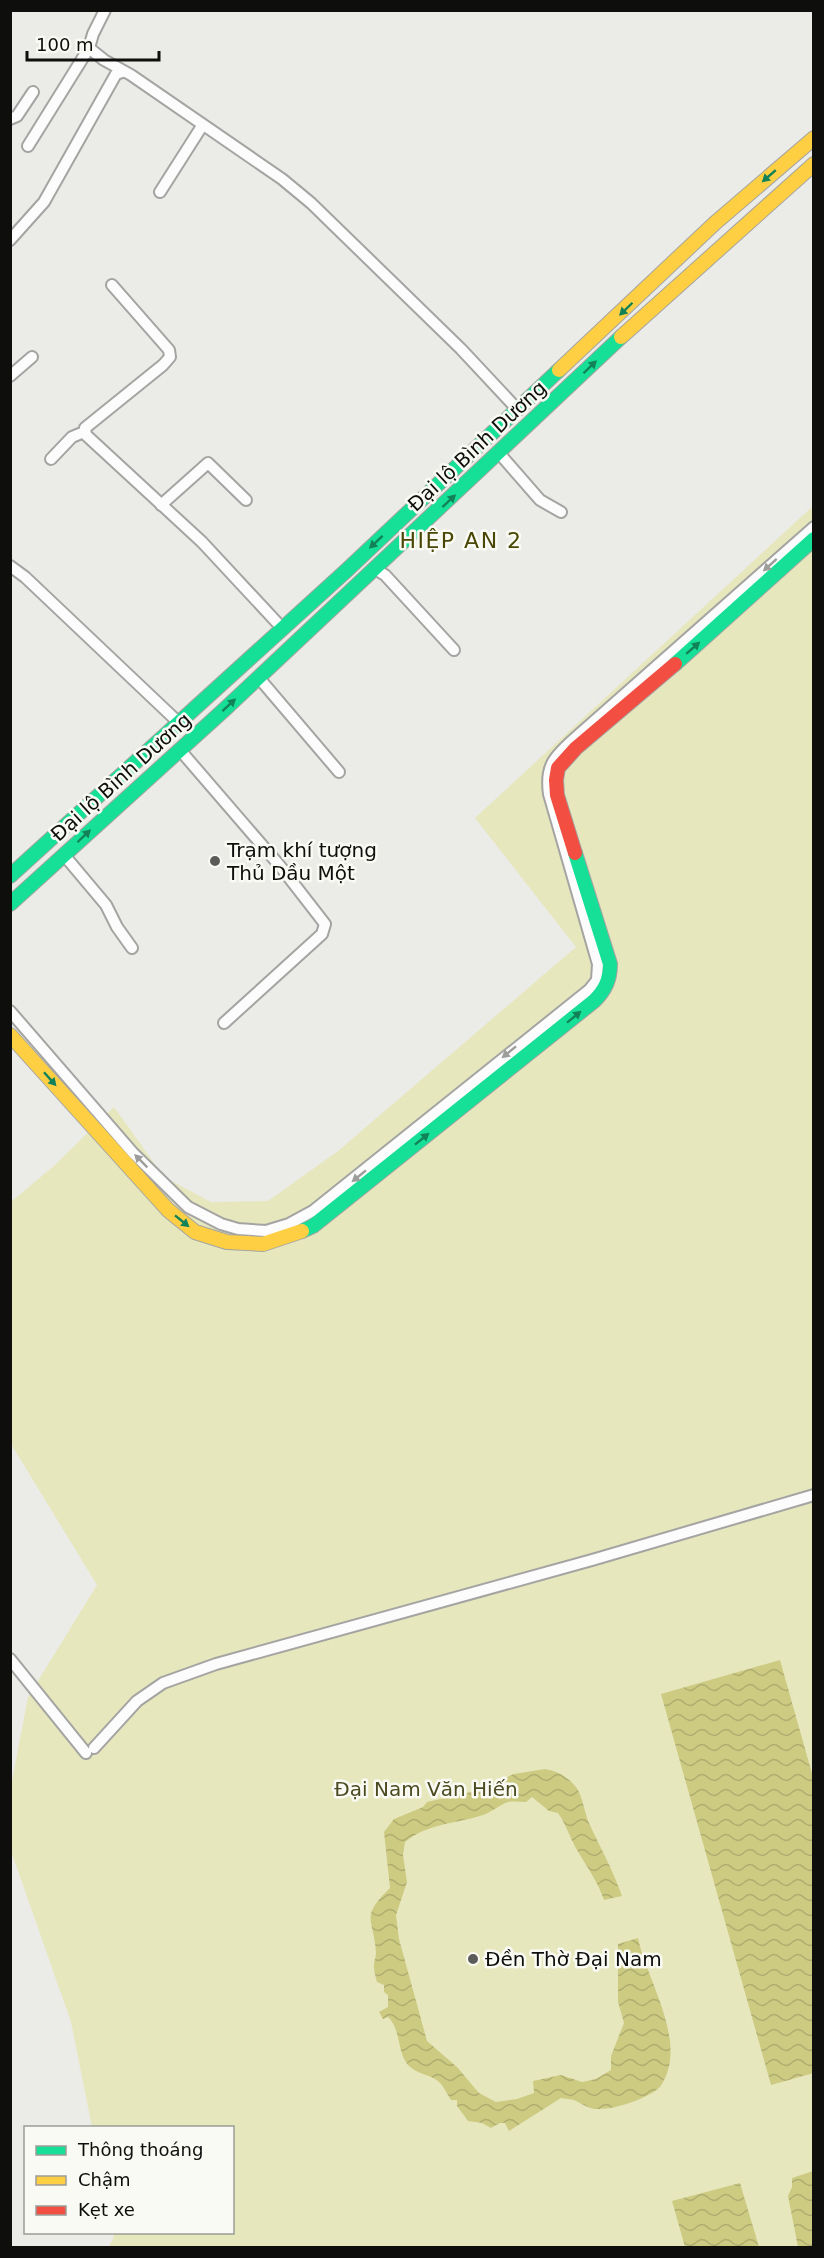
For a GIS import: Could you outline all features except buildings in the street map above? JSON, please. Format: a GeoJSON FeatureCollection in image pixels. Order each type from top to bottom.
{"type":"FeatureCollection","features":[{"type":"Feature","properties":{"kind":"main road","name":"Đại lộ Bình Dương"},"geometry":{"type":"LineString","coordinates":[[10,876],[518,410],[715,223],[813,138]]}},
{"type":"Feature","properties":{"kind":"main road","name":"Đại lộ Bình Dương"},"geometry":{"type":"LineString","coordinates":[[10,904],[259,678],[618,340],[813,164]]}},
{"type":"Feature","properties":{"kind":"main road"},"geometry":{"type":"LineString","coordinates":[[10,1035],[168,1210],[195,1232],[227,1242],[263,1244],[313,1226],[606,989],[610,979],[610,964],[557,795],[556,771],[562,761],[576,748],[698,645],[813,539]]}},
{"type":"Feature","properties":{"kind":"street"},"geometry":{"type":"LineString","coordinates":[[28,146],[89,48],[105,10]]}},
{"type":"Feature","properties":{"kind":"street"},"geometry":{"type":"LineString","coordinates":[[89,48],[282,179],[311,203],[461,349],[518,410]]}},
{"type":"Feature","properties":{"kind":"street"},"geometry":{"type":"LineString","coordinates":[[10,240],[44,202],[116,74],[122,72]]}},
{"type":"Feature","properties":{"kind":"street"},"geometry":{"type":"LineString","coordinates":[[10,119],[17,116],[33,92]]}},
{"type":"Feature","properties":{"kind":"street"},"geometry":{"type":"LineString","coordinates":[[160,192],[202,126]]}},
{"type":"Feature","properties":{"kind":"street"},"geometry":{"type":"LineString","coordinates":[[51,459],[72,437],[84,432],[170,357],[169,350],[112,285]]}},
{"type":"Feature","properties":{"kind":"street"},"geometry":{"type":"LineString","coordinates":[[10,376],[32,357]]}},
{"type":"Feature","properties":{"kind":"street"},"geometry":{"type":"LineString","coordinates":[[84,432],[202,542],[282,628]]}},
{"type":"Feature","properties":{"kind":"street"},"geometry":{"type":"LineString","coordinates":[[500,453],[540,500],[561,512]]}},
{"type":"Feature","properties":{"kind":"street"},"geometry":{"type":"LineString","coordinates":[[161,505],[208,463],[246,500]]}},
{"type":"Feature","properties":{"kind":"street"},"geometry":{"type":"LineString","coordinates":[[10,1011],[133,1153],[188,1207],[221,1224],[238,1229],[266,1231],[302,1219],[590,990],[597,980],[598,964],[549,794],[548,770],[561,751],[574,739],[813,527]]}},
{"type":"Feature","properties":{"kind":"street"},"geometry":{"type":"LineString","coordinates":[[10,566],[25,577],[178,722]]}},
{"type":"Feature","properties":{"kind":"street"},"geometry":{"type":"LineString","coordinates":[[375,569],[385,575],[454,650]]}},
{"type":"Feature","properties":{"kind":"street"},"geometry":{"type":"LineString","coordinates":[[259,678],[339,772]]}},
{"type":"Feature","properties":{"kind":"street"},"geometry":{"type":"LineString","coordinates":[[180,750],[280,866],[325,924],[322,934],[224,1023]]}},
{"type":"Feature","properties":{"kind":"street"},"geometry":{"type":"LineString","coordinates":[[64,855],[106,905],[117,927],[132,948]]}},
{"type":"Feature","properties":{"kind":"street"},"geometry":{"type":"LineString","coordinates":[[10,1659],[90,1751],[137,1701],[163,1683],[216,1664],[592,1560],[813,1495]]}},
{"type":"Feature","properties":{"kind":"green space","name":"Đại Nam Văn Hiến"},"geometry":{"type":"Polygon","coordinates":[[[813,506],[813,2247],[109,2247],[113,2234],[234,2234],[234,2126],[92,2126],[71,2022],[11,1851],[10,1791],[28,1697],[97,1585],[11,1444],[11,1202],[56,1164],[114,1107],[164,1177],[211,1202],[268,1201],[338,1151],[576,947],[475,818],[813,506]]]}},
{"type":"Feature","properties":{"kind":"water"},"geometry":{"type":"Polygon","coordinates":[[[780,1660],[813,1777],[814,2073],[771,2085],[661,1694],[780,1660]]]}},
{"type":"Feature","properties":{"kind":"water"},"geometry":{"type":"Polygon","coordinates":[[[545,1769],[566,1777],[578,1791],[589,1823],[622,1896],[604,1900],[558,1813],[549,1811],[532,1797],[526,1802],[508,1802],[483,1815],[433,1827],[405,1842],[403,1855],[407,1882],[396,1915],[399,1939],[427,2041],[457,2067],[479,2093],[496,2102],[517,2099],[534,2093],[533,2081],[561,2075],[582,2082],[596,2079],[611,2070],[611,2056],[624,2023],[618,2002],[618,1944],[638,1938],[668,2030],[669,2067],[662,2084],[652,2093],[640,2099],[612,2108],[595,2109],[574,2100],[561,2098],[509,2131],[505,2123],[491,2128],[482,2123],[468,2121],[457,2106],[457,2100],[451,2100],[440,2083],[408,2065],[392,2022],[388,2017],[383,2019],[379,2012],[388,2007],[388,1995],[384,1992],[384,1985],[377,1982],[375,1973],[376,1953],[371,1913],[380,1898],[390,1888],[384,1832],[394,1819],[423,1807],[427,1802],[475,1791],[514,1774],[545,1769]]]}},
{"type":"Feature","properties":{"kind":"water"},"geometry":{"type":"Polygon","coordinates":[[[813,2171],[813,2247],[798,2247],[788,2196],[792,2187],[792,2178],[813,2171]]]}},
{"type":"Feature","properties":{"kind":"water"},"geometry":{"type":"Polygon","coordinates":[[[740,2183],[759,2247],[685,2247],[672,2201],[740,2183]]]}},
{"type":"Feature","properties":{"kind":"traffic: fast"},"geometry":{"type":"LineString","coordinates":[[10,904],[225,709],[621,337]]}},
{"type":"Feature","properties":{"kind":"traffic: fast"},"geometry":{"type":"LineString","coordinates":[[10,876],[347,570],[559,370]]}},
{"type":"Feature","properties":{"kind":"traffic: fast"},"geometry":{"type":"LineString","coordinates":[[675,664],[814,539]]}},
{"type":"Feature","properties":{"kind":"traffic: fast"},"geometry":{"type":"LineString","coordinates":[[302,1231],[313,1226],[594,1001],[601,993],[608,980],[610,964],[575,853]]}},
{"type":"Feature","properties":{"kind":"traffic: slow"},"geometry":{"type":"LineString","coordinates":[[559,370],[715,223],[814,138]]}},
{"type":"Feature","properties":{"kind":"traffic: slow"},"geometry":{"type":"LineString","coordinates":[[621,337],[814,164]]}},
{"type":"Feature","properties":{"kind":"traffic: slow"},"geometry":{"type":"LineString","coordinates":[[10,1035],[168,1210],[195,1232],[227,1242],[263,1244],[302,1231]]}},
{"type":"Feature","properties":{"kind":"traffic: jam"},"geometry":{"type":"LineString","coordinates":[[575,853],[557,795],[558,768],[576,748],[675,664]]}},
{"type":"Feature","properties":{"kind":"place","name":"Trạm khí tượng Thủ Dầu Một"},"geometry":{"type":"Point","coordinates":[215,861]}},
{"type":"Feature","properties":{"kind":"place","name":"Đền Thờ Đại Nam"},"geometry":{"type":"Point","coordinates":[473,1959]}},
{"type":"Feature","properties":{"kind":"district","name":"HIỆP AN 2"},"geometry":{"type":"Point","coordinates":[461,540]}}]}
